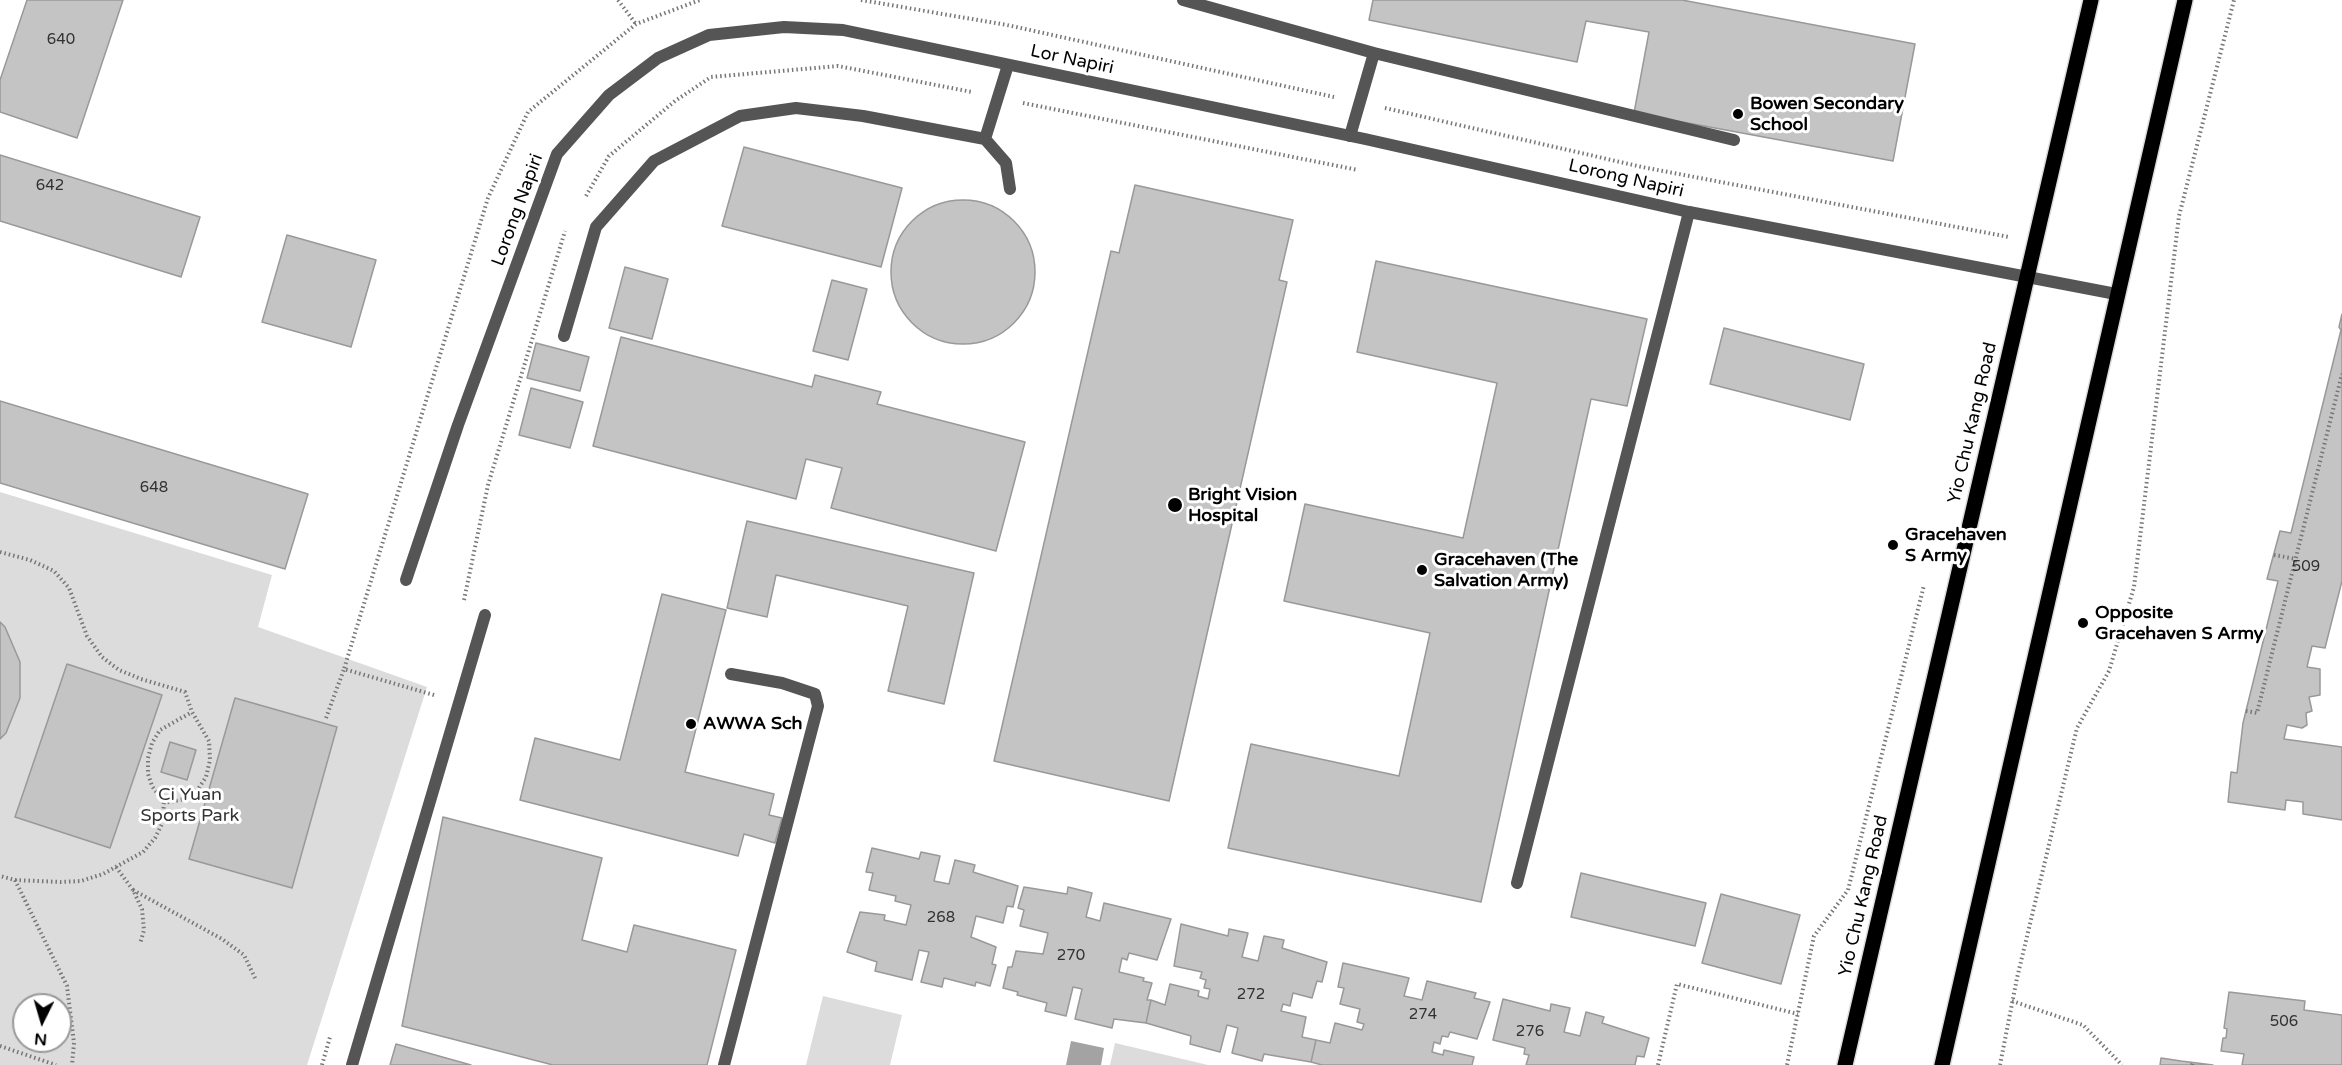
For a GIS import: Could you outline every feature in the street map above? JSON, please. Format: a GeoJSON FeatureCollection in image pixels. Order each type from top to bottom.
{"type":"FeatureCollection","features":[{"type":"Feature","properties":{"kind":"main road","name":"Yio Chu Kang Road"},"geometry":{"type":"LineString","coordinates":[[1845,1065],[2091,0]]}},
{"type":"Feature","properties":{"kind":"main road"},"geometry":{"type":"LineString","coordinates":[[1942,1065],[2116,294],[2185,0]]}},
{"type":"Feature","properties":{"kind":"street"},"geometry":{"type":"LineString","coordinates":[[1183,0],[1374,53],[1734,140]]}},
{"type":"Feature","properties":{"kind":"street","name":"Lorong Napiri"},"geometry":{"type":"LineString","coordinates":[[406,580],[458,425],[557,154],[609,95],[658,58],[709,35],[784,27],[843,30],[1008,65]]}},
{"type":"Feature","properties":{"kind":"street"},"geometry":{"type":"LineString","coordinates":[[1350,136],[1374,53]]}},
{"type":"Feature","properties":{"kind":"street"},"geometry":{"type":"LineString","coordinates":[[985,139],[1008,65]]}},
{"type":"Feature","properties":{"kind":"street","name":"Lor Napiri"},"geometry":{"type":"LineString","coordinates":[[1008,65],[1129,90]]}},
{"type":"Feature","properties":{"kind":"street","name":"Lorong Napiri"},"geometry":{"type":"LineString","coordinates":[[1129,90],[1350,136],[1689,212],[2116,294]]}},
{"type":"Feature","properties":{"kind":"street"},"geometry":{"type":"LineString","coordinates":[[564,336],[596,227],[654,161],[741,116],[796,108],[863,116],[985,139],[1006,163],[1010,189]]}},
{"type":"Feature","properties":{"kind":"street"},"geometry":{"type":"LineString","coordinates":[[1517,883],[1689,212]]}},
{"type":"Feature","properties":{"kind":"street"},"geometry":{"type":"LineString","coordinates":[[352,1065],[485,615]]}},
{"type":"Feature","properties":{"kind":"street"},"geometry":{"type":"LineString","coordinates":[[724,1065],[818,706],[815,694],[782,683],[731,674]]}},
{"type":"Feature","properties":{"kind":"path"},"geometry":{"type":"LineString","coordinates":[[618,0],[636,24],[700,0]]}},
{"type":"Feature","properties":{"kind":"path"},"geometry":{"type":"LineString","coordinates":[[861,0],[1007,25],[1360,102],[1642,167],[2010,237]]}},
{"type":"Feature","properties":{"kind":"path"},"geometry":{"type":"LineString","coordinates":[[2000,1065],[2077,728],[2109,671],[2134,587],[2179,216],[2234,0]]}},
{"type":"Feature","properties":{"kind":"path"},"geometry":{"type":"LineString","coordinates":[[579,207],[609,156],[675,101]]}},
{"type":"Feature","properties":{"kind":"path"},"geometry":{"type":"LineString","coordinates":[[2002,273],[2013,226]]}},
{"type":"Feature","properties":{"kind":"path"},"geometry":{"type":"LineString","coordinates":[[462,609],[488,485],[562,237],[568,227]]}},
{"type":"Feature","properties":{"kind":"path"},"geometry":{"type":"LineString","coordinates":[[2246,711],[2258,713],[2342,374]]}},
{"type":"Feature","properties":{"kind":"path"},"geometry":{"type":"LineString","coordinates":[[0,552],[30,560],[54,571],[69,588],[87,636],[102,657],[119,670],[185,692],[192,712],[209,741],[210,760],[206,777],[196,792],[185,799],[164,803]]}},
{"type":"Feature","properties":{"kind":"path"},"geometry":{"type":"LineString","coordinates":[[2274,555],[2296,559]]}},
{"type":"Feature","properties":{"kind":"path"},"geometry":{"type":"LineString","coordinates":[[1787,1065],[1815,936],[1848,890],[1927,576]]}},
{"type":"Feature","properties":{"kind":"path"},"geometry":{"type":"LineString","coordinates":[[326,718],[344,669]]}},
{"type":"Feature","properties":{"kind":"path"},"geometry":{"type":"LineString","coordinates":[[431,706],[438,684]]}},
{"type":"Feature","properties":{"kind":"path"},"geometry":{"type":"LineString","coordinates":[[0,876],[15,880],[81,881],[116,867],[143,852],[155,838],[162,824],[164,803],[152,786],[148,774],[148,758],[152,743],[160,730],[192,712]]}},
{"type":"Feature","properties":{"kind":"path"},"geometry":{"type":"LineString","coordinates":[[116,867],[133,890],[142,909],[144,930],[140,944]]}},
{"type":"Feature","properties":{"kind":"path"},"geometry":{"type":"LineString","coordinates":[[15,880],[67,986],[74,1043],[72,1065]]}},
{"type":"Feature","properties":{"kind":"path"},"geometry":{"type":"LineString","coordinates":[[133,890],[222,939],[244,956],[256,980]]}},
{"type":"Feature","properties":{"kind":"path"},"geometry":{"type":"LineString","coordinates":[[1658,1065],[1677,984],[1798,1014]]}},
{"type":"Feature","properties":{"kind":"path"},"geometry":{"type":"LineString","coordinates":[[2013,1001],[2084,1025],[2122,1065]]}},
{"type":"Feature","properties":{"kind":"path"},"geometry":{"type":"LineString","coordinates":[[322,1065],[332,1032]]}},
{"type":"Feature","properties":{"kind":"path"},"geometry":{"type":"LineString","coordinates":[[0,1046],[56,1065]]}},
{"type":"Feature","properties":{"kind":"green space","name":"Ci Yuan Sports Park"},"geometry":{"type":"Polygon","coordinates":[[[0,492],[272,575],[258,627],[427,687],[307,1065],[0,1065],[0,492]]]}},
{"type":"Feature","properties":{"kind":"green space"},"geometry":{"type":"Polygon","coordinates":[[[823,996],[902,1015],[890,1065],[806,1065],[823,996]]]}},
{"type":"Feature","properties":{"kind":"green space"},"geometry":{"type":"Polygon","coordinates":[[[1115,1043],[1208,1065],[1110,1065],[1115,1043]]]}},
{"type":"Feature","properties":{"kind":"shaded area"},"geometry":{"type":"Polygon","coordinates":[[[1071,1041],[1104,1048],[1101,1065],[1066,1065],[1071,1041]]]}},
{"type":"Feature","properties":{"kind":"building"},"geometry":{"type":"Polygon","coordinates":[[[27,0],[123,0],[77,138],[0,112],[0,80],[27,0]]]}},
{"type":"Feature","properties":{"kind":"building"},"geometry":{"type":"Polygon","coordinates":[[[1373,0],[1682,0],[1915,44],[1893,161],[1634,113],[1649,32],[1586,21],[1577,62],[1369,20],[1373,0]]]}},
{"type":"Feature","properties":{"kind":"building"},"geometry":{"type":"Polygon","coordinates":[[[744,147],[902,188],[881,267],[722,226],[744,147]]]}},
{"type":"Feature","properties":{"kind":"building"},"geometry":{"type":"Polygon","coordinates":[[[0,155],[200,217],[181,277],[0,221],[0,155]]]}},
{"type":"Feature","properties":{"kind":"building","name":"Bright Vision Hospital"},"geometry":{"type":"Polygon","coordinates":[[[1135,185],[1293,220],[1279,280],[1287,282],[1169,801],[994,761],[1111,251],[1119,253],[1135,185]]]}},
{"type":"Feature","properties":{"kind":"building"},"geometry":{"type":"Polygon","coordinates":[[[963,200],[977,201],[991,206],[1014,221],[1029,244],[1034,258],[1034,286],[1029,300],[1014,323],[991,338],[977,343],[963,344],[949,343],[935,338],[912,323],[897,300],[892,286],[891,272],[892,258],[897,244],[912,221],[935,206],[949,201],[963,200]]]}},
{"type":"Feature","properties":{"kind":"building"},"geometry":{"type":"Polygon","coordinates":[[[287,235],[376,260],[351,347],[262,322],[287,235]]]}},
{"type":"Feature","properties":{"kind":"building","name":"Gracehaven (The Salvation Army)"},"geometry":{"type":"Polygon","coordinates":[[[1376,261],[1647,319],[1627,406],[1591,399],[1481,902],[1228,848],[1251,744],[1399,776],[1430,633],[1284,601],[1305,504],[1463,538],[1497,383],[1357,352],[1376,261]]]}},
{"type":"Feature","properties":{"kind":"building"},"geometry":{"type":"Polygon","coordinates":[[[625,267],[668,279],[652,339],[609,328],[625,267]]]}},
{"type":"Feature","properties":{"kind":"building"},"geometry":{"type":"Polygon","coordinates":[[[832,280],[867,289],[848,360],[813,351],[832,280]]]}},
{"type":"Feature","properties":{"kind":"building"},"geometry":{"type":"Polygon","coordinates":[[[2342,314],[2342,581],[2325,648],[2312,646],[2307,667],[2320,669],[2320,695],[2309,697],[2312,711],[2306,713],[2307,725],[2302,728],[2287,725],[2284,739],[2342,747],[2342,820],[2303,814],[2303,802],[2286,800],[2285,810],[2228,802],[2231,772],[2237,773],[2243,723],[2278,581],[2267,579],[2280,531],[2291,533],[2341,330],[2339,327],[2342,314]]]}},
{"type":"Feature","properties":{"kind":"building"},"geometry":{"type":"Polygon","coordinates":[[[1724,328],[1864,364],[1850,420],[1710,384],[1724,328]]]}},
{"type":"Feature","properties":{"kind":"building"},"geometry":{"type":"Polygon","coordinates":[[[621,337],[812,387],[815,375],[881,392],[877,404],[1025,442],[996,551],[831,508],[842,468],[806,459],[796,499],[593,446],[621,337]]]}},
{"type":"Feature","properties":{"kind":"building"},"geometry":{"type":"Polygon","coordinates":[[[536,343],[589,357],[580,391],[527,378],[536,343]]]}},
{"type":"Feature","properties":{"kind":"building"},"geometry":{"type":"Polygon","coordinates":[[[531,388],[583,402],[570,448],[519,435],[531,388]]]}},
{"type":"Feature","properties":{"kind":"building"},"geometry":{"type":"Polygon","coordinates":[[[0,401],[308,494],[285,569],[0,483],[0,401]]]}},
{"type":"Feature","properties":{"kind":"building"},"geometry":{"type":"Polygon","coordinates":[[[747,521],[974,573],[944,704],[888,691],[908,606],[776,575],[767,617],[727,608],[747,521]]]}},
{"type":"Feature","properties":{"kind":"building"},"geometry":{"type":"Polygon","coordinates":[[[662,594],[726,610],[685,772],[774,794],[769,815],[782,818],[775,843],[744,834],[738,856],[520,800],[535,738],[620,760],[662,594]]]}},
{"type":"Feature","properties":{"kind":"building"},"geometry":{"type":"Polygon","coordinates":[[[0,622],[5,627],[20,662],[20,698],[6,733],[0,739],[0,622]]]}},
{"type":"Feature","properties":{"kind":"building"},"geometry":{"type":"Polygon","coordinates":[[[67,664],[162,695],[110,848],[15,817],[67,664]]]}},
{"type":"Feature","properties":{"kind":"building"},"geometry":{"type":"Polygon","coordinates":[[[235,698],[337,727],[292,888],[189,859],[235,698]]]}},
{"type":"Feature","properties":{"kind":"building"},"geometry":{"type":"Polygon","coordinates":[[[170,742],[196,750],[187,780],[161,772],[170,742]]]}},
{"type":"Feature","properties":{"kind":"building"},"geometry":{"type":"Polygon","coordinates":[[[443,817],[602,858],[582,940],[627,952],[634,925],[736,950],[707,1065],[553,1065],[402,1026],[443,817]]]}},
{"type":"Feature","properties":{"kind":"building"},"geometry":{"type":"Polygon","coordinates":[[[872,848],[919,859],[921,852],[940,856],[934,881],[949,884],[955,860],[975,865],[973,872],[1018,886],[1013,907],[1007,906],[1003,923],[976,916],[971,937],[996,947],[992,964],[996,965],[990,986],[976,982],[975,986],[944,978],[942,987],[921,982],[929,952],[919,950],[912,980],[875,971],[877,962],[847,952],[860,912],[885,915],[884,920],[906,925],[911,905],[895,901],[896,896],[869,890],[873,873],[866,872],[872,848]]]}},
{"type":"Feature","properties":{"kind":"building"},"geometry":{"type":"Polygon","coordinates":[[[1581,873],[1706,903],[1695,946],[1571,917],[1581,873]]]}},
{"type":"Feature","properties":{"kind":"building"},"geometry":{"type":"Polygon","coordinates":[[[1024,887],[1067,894],[1068,887],[1092,893],[1086,917],[1100,921],[1104,903],[1171,919],[1157,960],[1129,953],[1127,960],[1122,958],[1119,972],[1144,978],[1143,981],[1152,983],[1147,1000],[1151,1000],[1146,1023],[1114,1019],[1112,1028],[1075,1019],[1082,989],[1073,987],[1066,1016],[1045,1011],[1047,1003],[1017,995],[1018,992],[1003,988],[1008,967],[1012,967],[1016,951],[1043,954],[1048,933],[1020,926],[1024,910],[1018,908],[1024,887]]]}},
{"type":"Feature","properties":{"kind":"building"},"geometry":{"type":"Polygon","coordinates":[[[1721,894],[1800,915],[1781,984],[1702,963],[1721,894]]]}},
{"type":"Feature","properties":{"kind":"building"},"geometry":{"type":"Polygon","coordinates":[[[1181,924],[1228,936],[1229,929],[1248,933],[1242,957],[1258,961],[1264,936],[1284,940],[1282,948],[1327,962],[1322,982],[1317,981],[1312,998],[1293,993],[1290,1006],[1283,1004],[1281,1011],[1306,1017],[1302,1037],[1316,1040],[1311,1062],[1264,1054],[1262,1061],[1232,1053],[1238,1028],[1227,1025],[1220,1052],[1190,1044],[1191,1036],[1146,1023],[1151,1000],[1165,1005],[1170,984],[1199,991],[1198,996],[1208,999],[1210,989],[1204,988],[1206,980],[1200,978],[1202,972],[1174,966],[1181,924]]]}},
{"type":"Feature","properties":{"kind":"building"},"geometry":{"type":"Polygon","coordinates":[[[1343,963],[1409,978],[1404,996],[1422,1000],[1427,981],[1476,993],[1474,998],[1490,1002],[1477,1039],[1450,1032],[1448,1037],[1442,1036],[1440,1044],[1434,1042],[1432,1052],[1443,1055],[1444,1050],[1474,1057],[1472,1065],[1322,1065],[1311,1062],[1316,1040],[1330,1043],[1335,1023],[1362,1030],[1364,1024],[1357,1022],[1360,1009],[1340,1004],[1344,988],[1338,987],[1343,963]]]}},
{"type":"Feature","properties":{"kind":"building"},"geometry":{"type":"Polygon","coordinates":[[[2229,992],[2305,1001],[2304,1010],[2342,1015],[2342,1065],[2242,1065],[2244,1054],[2221,1051],[2223,1038],[2226,1038],[2227,1029],[2224,1028],[2229,992]]]}},
{"type":"Feature","properties":{"kind":"building"},"geometry":{"type":"Polygon","coordinates":[[[1503,999],[1550,1011],[1551,1004],[1570,1008],[1564,1032],[1580,1036],[1586,1012],[1604,1017],[1602,1023],[1649,1038],[1644,1057],[1637,1056],[1635,1065],[1526,1065],[1529,1055],[1524,1054],[1525,1048],[1493,1040],[1503,999]]]}},
{"type":"Feature","properties":{"kind":"building"},"geometry":{"type":"Polygon","coordinates":[[[396,1044],[471,1065],[390,1065],[396,1044]]]}},
{"type":"Feature","properties":{"kind":"building"},"geometry":{"type":"Polygon","coordinates":[[[2161,1058],[2181,1061],[2213,1065],[2160,1065],[2161,1058]]]}},
{"type":"Feature","properties":{"kind":"place","name":"Bowen Secondary School"},"geometry":{"type":"Point","coordinates":[1738,114]}},
{"type":"Feature","properties":{"kind":"place","name":"Bright Vision Hospital"},"geometry":{"type":"Point","coordinates":[1175,505]}},
{"type":"Feature","properties":{"kind":"place","name":"Gracehaven S Army"},"geometry":{"type":"Point","coordinates":[1893,545]}},
{"type":"Feature","properties":{"kind":"place","name":"Gracehaven (The Salvation Army)"},"geometry":{"type":"Point","coordinates":[1422,570]}},
{"type":"Feature","properties":{"kind":"place","name":"Opposite Gracehaven S Army"},"geometry":{"type":"Point","coordinates":[2083,623]}},
{"type":"Feature","properties":{"kind":"place","name":"AWWA Sch"},"geometry":{"type":"Point","coordinates":[691,724]}}]}
